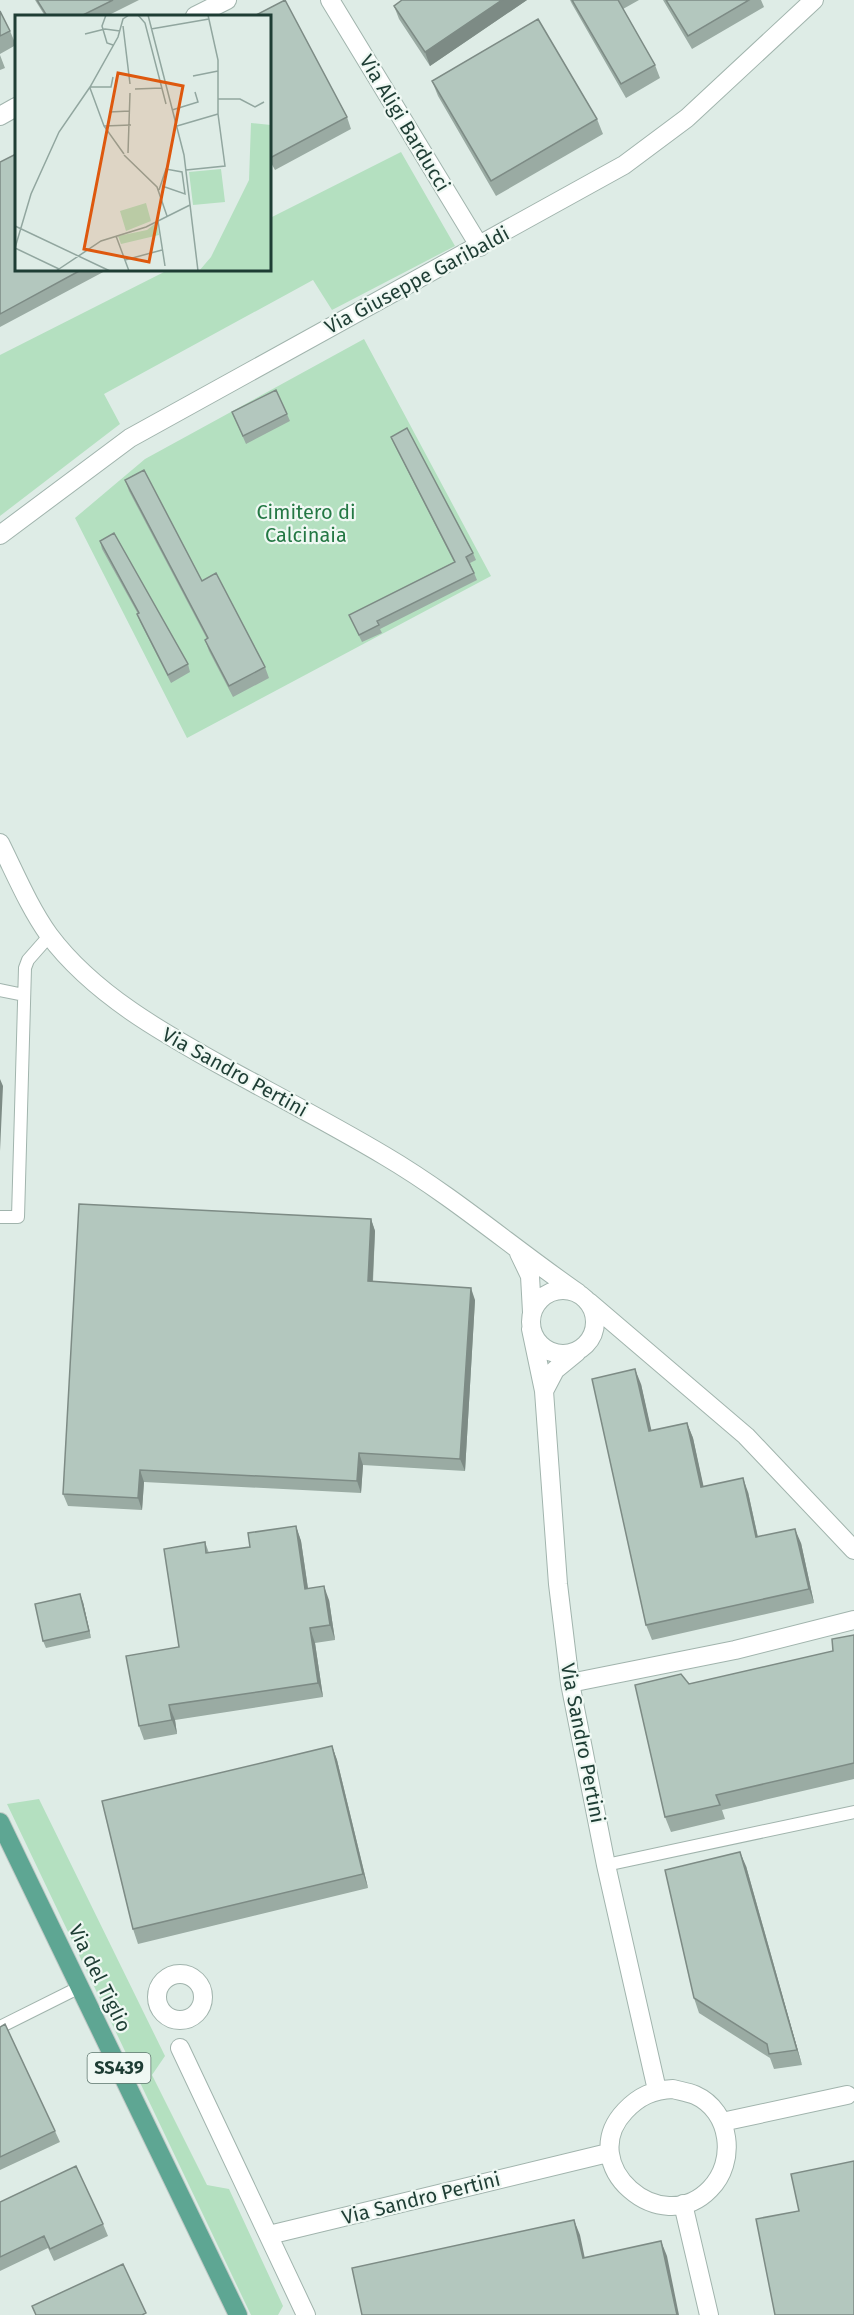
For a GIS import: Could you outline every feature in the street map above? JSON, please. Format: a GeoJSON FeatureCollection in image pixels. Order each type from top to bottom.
{"type":"FeatureCollection","features":[{"type":"Feature","properties":{"kind":"main road","name":"Via del Tiglio"},"geometry":{"type":"LineString","coordinates":[[0,1822],[238,2315]]}},
{"type":"Feature","properties":{"kind":"street"},"geometry":{"type":"LineString","coordinates":[[197,15],[227,0]]}},
{"type":"Feature","properties":{"kind":"street","name":"Via Aligi Barducci"},"geometry":{"type":"LineString","coordinates":[[330,0],[480,247]]}},
{"type":"Feature","properties":{"kind":"street","name":"Via Giuseppe Garibaldi"},"geometry":{"type":"LineString","coordinates":[[0,535],[130,438],[262,363],[480,247],[624,165],[660,141],[814,0]]}},
{"type":"Feature","properties":{"kind":"street"},"geometry":{"type":"LineString","coordinates":[[0,116],[15,108]]}},
{"type":"Feature","properties":{"kind":"street","name":"Via Sandro Pertini"},"geometry":{"type":"LineString","coordinates":[[0,843],[50,935],[81,970],[145,1020],[185,1046],[385,1156],[450,1198],[583,1298],[746,1436],[854,1550]]}},
{"type":"Feature","properties":{"kind":"street","name":"Via Sandro Pertini"},"geometry":{"type":"LineString","coordinates":[[519,1252],[530,1276],[532,1320],[544,1391],[558,1584],[570,1683],[606,1865],[657,2090]]}},
{"type":"Feature","properties":{"kind":"street"},"geometry":{"type":"LineString","coordinates":[[544,1391],[560,1364],[581,1348],[595,1325],[594,1313],[583,1298],[560,1290],[551,1292],[536,1304],[532,1320],[536,1340],[544,1348],[555,1353],[567,1354],[581,1348],[604,1336],[632,1339]]}},
{"type":"Feature","properties":{"kind":"street"},"geometry":{"type":"LineString","coordinates":[[570,1683],[735,1650],[854,1620]]}},
{"type":"Feature","properties":{"kind":"street"},"geometry":{"type":"LineString","coordinates":[[180,2048],[181,2035],[191,2018],[199,2011],[203,1996],[202,1988],[187,1975],[169,1976],[161,1983],[156,1994],[160,2011],[180,2048],[306,2315]]}},
{"type":"Feature","properties":{"kind":"street"},"geometry":{"type":"LineString","coordinates":[[160,2011],[176,2020],[191,2018]]}},
{"type":"Feature","properties":{"kind":"street"},"geometry":{"type":"LineString","coordinates":[[673,2089],[697,2096],[716,2113],[722,2122],[726,2134],[727,2156],[724,2168],[704,2195],[683,2204],[666,2206],[639,2198],[618,2177],[608,2153],[618,2119],[636,2099],[657,2090],[673,2089]]}},
{"type":"Feature","properties":{"kind":"street"},"geometry":{"type":"LineString","coordinates":[[722,2122],[847,2095]]}},
{"type":"Feature","properties":{"kind":"street","name":"Via Sandro Pertini"},"geometry":{"type":"LineString","coordinates":[[269,2235],[608,2153]]}},
{"type":"Feature","properties":{"kind":"street"},"geometry":{"type":"LineString","coordinates":[[683,2204],[709,2315]]}},
{"type":"Feature","properties":{"kind":"lane"},"geometry":{"type":"LineString","coordinates":[[0,1217],[18,1217],[25,968],[28,960],[50,935]]}},
{"type":"Feature","properties":{"kind":"lane"},"geometry":{"type":"LineString","coordinates":[[0,990],[24,995]]}},
{"type":"Feature","properties":{"kind":"lane"},"geometry":{"type":"LineString","coordinates":[[606,1865],[854,1812]]}},
{"type":"Feature","properties":{"kind":"lane"},"geometry":{"type":"LineString","coordinates":[[0,2027],[80,1987]]}},
{"type":"Feature","properties":{"kind":"green space"},"geometry":{"type":"Polygon","coordinates":[[[401,152],[455,246],[332,310],[313,280],[104,394],[120,424],[0,516],[0,355],[164,272],[272,272],[272,217],[401,152]]]}},
{"type":"Feature","properties":{"kind":"green space","name":"Cimitero di Calcinaia"},"geometry":{"type":"Polygon","coordinates":[[[364,339],[491,576],[187,738],[75,518],[145,459],[364,339]]]}},
{"type":"Feature","properties":{"kind":"green space"},"geometry":{"type":"Polygon","coordinates":[[[39,1799],[165,2056],[152,2075],[207,2185],[229,2189],[283,2306],[278,2315],[251,2315],[7,1804],[39,1799]]]}},
{"type":"Feature","properties":{"kind":"building"},"geometry":{"type":"Polygon","coordinates":[[[37,0],[113,0],[83,15],[46,15],[37,0]]]}},
{"type":"Feature","properties":{"kind":"building"},"geometry":{"type":"Polygon","coordinates":[[[285,0],[347,117],[272,157],[272,15],[256,15],[285,0]]]}},
{"type":"Feature","properties":{"kind":"building"},"geometry":{"type":"Polygon","coordinates":[[[402,0],[502,0],[425,52],[394,6],[402,0]]]}},
{"type":"Feature","properties":{"kind":"building"},"geometry":{"type":"Polygon","coordinates":[[[572,0],[618,0],[655,65],[621,84],[572,0]]]}},
{"type":"Feature","properties":{"kind":"building"},"geometry":{"type":"Polygon","coordinates":[[[666,0],[749,0],[688,36],[666,0]]]}},
{"type":"Feature","properties":{"kind":"building"},"geometry":{"type":"Polygon","coordinates":[[[0,11],[10,31],[0,36],[0,11]]]}},
{"type":"Feature","properties":{"kind":"building"},"geometry":{"type":"Polygon","coordinates":[[[538,19],[597,119],[491,181],[432,81],[538,19]]]}},
{"type":"Feature","properties":{"kind":"building"},"geometry":{"type":"Polygon","coordinates":[[[15,154],[15,272],[77,272],[0,314],[0,162],[15,154]]]}},
{"type":"Feature","properties":{"kind":"building"},"geometry":{"type":"Polygon","coordinates":[[[276,390],[287,414],[243,436],[232,412],[276,390]]]}},
{"type":"Feature","properties":{"kind":"building"},"geometry":{"type":"Polygon","coordinates":[[[407,428],[473,553],[466,557],[474,573],[377,621],[379,625],[359,635],[349,615],[455,562],[391,437],[407,428]]]}},
{"type":"Feature","properties":{"kind":"building"},"geometry":{"type":"Polygon","coordinates":[[[144,470],[202,581],[216,573],[265,667],[229,686],[205,640],[208,638],[125,480],[144,470]]]}},
{"type":"Feature","properties":{"kind":"building"},"geometry":{"type":"Polygon","coordinates":[[[114,533],[188,664],[168,675],[137,614],[139,613],[100,541],[114,533]]]}},
{"type":"Feature","properties":{"kind":"building"},"geometry":{"type":"Polygon","coordinates":[[[79,1204],[371,1219],[368,1281],[471,1288],[460,1459],[359,1453],[357,1481],[140,1470],[138,1498],[63,1494],[79,1204]]]}},
{"type":"Feature","properties":{"kind":"building"},"geometry":{"type":"Polygon","coordinates":[[[635,1369],[649,1431],[687,1423],[701,1487],[743,1478],[756,1537],[795,1529],[809,1589],[646,1625],[592,1379],[635,1369]]]}},
{"type":"Feature","properties":{"kind":"building"},"geometry":{"type":"Polygon","coordinates":[[[296,1526],[305,1589],[324,1586],[330,1625],[310,1628],[318,1683],[169,1705],[172,1720],[139,1726],[126,1656],[179,1647],[164,1549],[205,1542],[206,1553],[250,1547],[248,1533],[296,1526]]]}},
{"type":"Feature","properties":{"kind":"building"},"geometry":{"type":"Polygon","coordinates":[[[80,1594],[89,1631],[43,1641],[35,1604],[80,1594]]]}},
{"type":"Feature","properties":{"kind":"building"},"geometry":{"type":"Polygon","coordinates":[[[854,1635],[854,1763],[716,1795],[720,1805],[665,1817],[635,1685],[681,1674],[689,1684],[833,1651],[832,1639],[854,1635]]]}},
{"type":"Feature","properties":{"kind":"building"},"geometry":{"type":"Polygon","coordinates":[[[332,1746],[363,1874],[133,1929],[102,1801],[332,1746]]]}},
{"type":"Feature","properties":{"kind":"building"},"geometry":{"type":"Polygon","coordinates":[[[740,1852],[797,2050],[769,2054],[767,2044],[694,1998],[665,1870],[740,1852]]]}},
{"type":"Feature","properties":{"kind":"building"},"geometry":{"type":"Polygon","coordinates":[[[5,2024],[55,2131],[0,2157],[0,2027],[5,2024]]]}},
{"type":"Feature","properties":{"kind":"building"},"geometry":{"type":"Polygon","coordinates":[[[854,2161],[854,2315],[775,2315],[756,2219],[799,2211],[791,2174],[854,2161]]]}},
{"type":"Feature","properties":{"kind":"building"},"geometry":{"type":"Polygon","coordinates":[[[76,2166],[103,2224],[50,2249],[44,2236],[0,2257],[0,2202],[76,2166]]]}},
{"type":"Feature","properties":{"kind":"building"},"geometry":{"type":"Polygon","coordinates":[[[574,2220],[583,2258],[661,2241],[677,2315],[362,2315],[352,2268],[574,2220]]]}},
{"type":"Feature","properties":{"kind":"building"},"geometry":{"type":"Polygon","coordinates":[[[123,2264],[146,2313],[142,2315],[36,2315],[32,2306],[123,2264]]]}}]}
